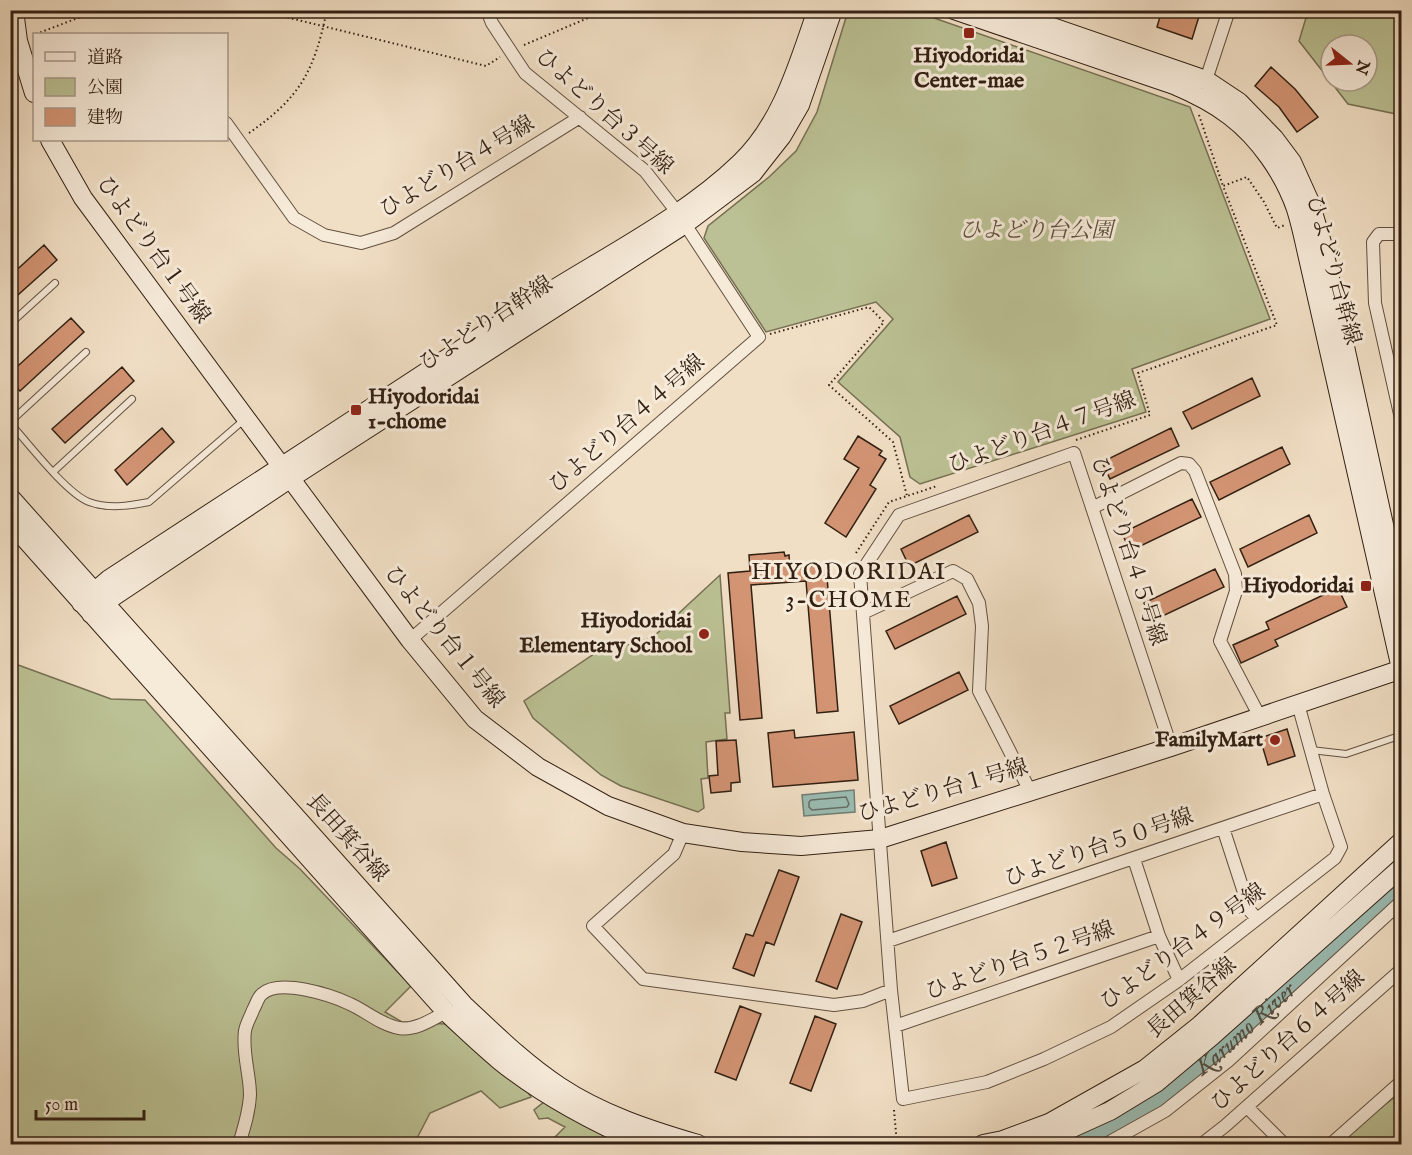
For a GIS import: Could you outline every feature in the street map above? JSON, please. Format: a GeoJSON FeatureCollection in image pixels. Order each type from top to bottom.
{"type":"FeatureCollection","features":[{"type":"Feature","properties":{"kind":"street"},"geometry":{"type":"LineString","coordinates":[[14,10],[18,42],[33,90]]}},
{"type":"Feature","properties":{"kind":"street","name":"ひよどり台３号線"},"geometry":{"type":"LineString","coordinates":[[487,10],[492,23],[525,73],[645,171],[681,218]]}},
{"type":"Feature","properties":{"kind":"street","name":"ひよどり台幹線"},"geometry":{"type":"LineString","coordinates":[[681,218],[741,163],[768,129],[784,100],[817,10]]}},
{"type":"Feature","properties":{"kind":"street","name":"ひよどり台幹線"},"geometry":{"type":"LineString","coordinates":[[92,603],[109,579],[287,472],[542,297],[681,218],[753,173],[782,136],[800,105],[833,10]]}},
{"type":"Feature","properties":{"kind":"street","name":"ひよどり台幹線"},"geometry":{"type":"LineString","coordinates":[[954,10],[1174,84],[1229,115],[1263,149],[1295,207],[1301,228],[1401,671]]}},
{"type":"Feature","properties":{"kind":"street","name":"ひよどり台幹線"},"geometry":{"type":"LineString","coordinates":[[1003,10],[1206,80],[1239,102],[1274,138],[1292,162],[1310,202],[1323,246],[1401,607]]}},
{"type":"Feature","properties":{"kind":"street"},"geometry":{"type":"LineString","coordinates":[[1206,80],[1228,10]]}},
{"type":"Feature","properties":{"kind":"street","name":"ひよどり台４号線"},"geometry":{"type":"LineString","coordinates":[[228,126],[294,218],[324,235],[361,243],[394,233],[580,117]]}},
{"type":"Feature","properties":{"kind":"street","name":"ひよどり台１号線"},"geometry":{"type":"LineString","coordinates":[[51,141],[83,198],[410,640],[475,719],[538,767],[608,806],[683,833],[742,842],[801,846],[880,839],[1401,671]]}},
{"type":"Feature","properties":{"kind":"street"},"geometry":{"type":"LineString","coordinates":[[681,218],[759,337]]}},
{"type":"Feature","properties":{"kind":"street"},"geometry":{"type":"LineString","coordinates":[[1401,234],[1379,234],[1373,242],[1376,303],[1401,423]]}},
{"type":"Feature","properties":{"kind":"street","name":"ひよどり台４４号線"},"geometry":{"type":"LineString","coordinates":[[410,640],[759,337]]}},
{"type":"Feature","properties":{"kind":"street","name":"ひよどり台４５号線"},"geometry":{"type":"LineString","coordinates":[[880,839],[860,574],[899,515],[1074,453],[1170,747]]}},
{"type":"Feature","properties":{"kind":"street"},"geometry":{"type":"LineString","coordinates":[[1092,508],[1181,463],[1189,464],[1195,471],[1235,574],[1236,591],[1220,641],[1260,717]]}},
{"type":"Feature","properties":{"kind":"street","name":"長田箕谷線"},"geometry":{"type":"LineString","coordinates":[[10,497],[92,603],[446,1012],[501,1062],[594,1123],[643,1144]]}},
{"type":"Feature","properties":{"kind":"street","name":"長田箕谷線"},"geometry":{"type":"LineString","coordinates":[[10,522],[92,603],[464,1005],[513,1050],[559,1086],[601,1109],[655,1131],[698,1144]]}},
{"type":"Feature","properties":{"kind":"street"},"geometry":{"type":"LineString","coordinates":[[863,613],[953,571],[966,579],[978,603],[982,626],[979,691],[1030,791]]}},
{"type":"Feature","properties":{"kind":"street","name":"ひよどり台４９号線"},"geometry":{"type":"LineString","coordinates":[[903,1099],[987,1082],[1044,1059],[1111,1027],[1179,980],[1335,858],[1341,846],[1323,794],[1298,704]]}},
{"type":"Feature","properties":{"kind":"street","name":"ひよどり台５０号線"},"geometry":{"type":"LineString","coordinates":[[888,941],[1323,794]]}},
{"type":"Feature","properties":{"kind":"street"},"geometry":{"type":"LineString","coordinates":[[1223,828],[1250,911],[1257,919]]}},
{"type":"Feature","properties":{"kind":"street"},"geometry":{"type":"LineString","coordinates":[[683,833],[674,854],[593,926],[643,979],[834,1005],[863,1000],[891,990]]}},
{"type":"Feature","properties":{"kind":"street"},"geometry":{"type":"LineString","coordinates":[[880,839],[891,990],[903,1099]]}},
{"type":"Feature","properties":{"kind":"street","name":"長田箕谷線"},"geometry":{"type":"LineString","coordinates":[[983,1144],[1049,1123],[1145,1069],[1200,1025],[1401,841]]}},
{"type":"Feature","properties":{"kind":"street"},"geometry":{"type":"LineString","coordinates":[[1134,858],[1159,936],[1179,980]]}},
{"type":"Feature","properties":{"kind":"street","name":"長田箕谷線"},"geometry":{"type":"LineString","coordinates":[[1037,1144],[1110,1111],[1156,1083],[1399,876]]}},
{"type":"Feature","properties":{"kind":"street"},"geometry":{"type":"LineString","coordinates":[[1106,1144],[1165,1111],[1228,1061],[1401,901]]}},
{"type":"Feature","properties":{"kind":"street","name":"ひよどり台５２号線"},"geometry":{"type":"LineString","coordinates":[[895,1026],[1159,936]]}},
{"type":"Feature","properties":{"kind":"street","name":"ひよどり台６４号線"},"geometry":{"type":"LineString","coordinates":[[1202,1144],[1247,1107],[1401,969]]}},
{"type":"Feature","properties":{"kind":"street"},"geometry":{"type":"LineString","coordinates":[[239,1144],[249,1113],[250,1093],[245,1056],[245,1029],[260,995],[273,987],[306,990],[349,1004],[399,1028],[428,1022],[446,1012]]}},
{"type":"Feature","properties":{"kind":"street"},"geometry":{"type":"LineString","coordinates":[[1331,1144],[1401,1081]]}},
{"type":"Feature","properties":{"kind":"street"},"geometry":{"type":"LineString","coordinates":[[1247,1107],[1284,1144]]}},
{"type":"Feature","properties":{"kind":"lane"},"geometry":{"type":"LineString","coordinates":[[10,324],[55,283]]}},
{"type":"Feature","properties":{"kind":"lane"},"geometry":{"type":"LineString","coordinates":[[86,352],[10,422],[68,486],[87,501],[102,506],[129,506],[149,502],[246,418]]}},
{"type":"Feature","properties":{"kind":"lane"},"geometry":{"type":"LineString","coordinates":[[54,471],[132,399]]}},
{"type":"Feature","properties":{"kind":"lane"},"geometry":{"type":"LineString","coordinates":[[1311,750],[1346,754],[1401,735]]}},
{"type":"Feature","properties":{"kind":"path"},"geometry":{"type":"LineString","coordinates":[[39,33],[99,10]]}},
{"type":"Feature","properties":{"kind":"path"},"geometry":{"type":"LineString","coordinates":[[257,10],[486,66],[510,50],[607,10]]}},
{"type":"Feature","properties":{"kind":"path"},"geometry":{"type":"LineString","coordinates":[[276,15],[277,10]]}},
{"type":"Feature","properties":{"kind":"path"},"geometry":{"type":"LineString","coordinates":[[239,140],[286,105],[302,83],[315,57],[327,10]]}},
{"type":"Feature","properties":{"kind":"path"},"geometry":{"type":"LineString","coordinates":[[771,10],[800,19]]}},
{"type":"Feature","properties":{"kind":"path","name":"ひよどり台４７号線"},"geometry":{"type":"LineString","coordinates":[[1072,441],[1150,415],[1138,373],[1277,325],[1223,186],[1199,116]]}},
{"type":"Feature","properties":{"kind":"path"},"geometry":{"type":"LineString","coordinates":[[1223,186],[1247,177],[1264,202],[1277,228],[1288,224]]}},
{"type":"Feature","properties":{"kind":"path"},"geometry":{"type":"LineString","coordinates":[[759,337],[869,307],[884,322],[829,385],[893,442],[907,496]]}},
{"type":"Feature","properties":{"kind":"path","name":"ひよどり台４７号線"},"geometry":{"type":"LineString","coordinates":[[856,553],[889,502],[940,485]]}},
{"type":"Feature","properties":{"kind":"path"},"geometry":{"type":"LineString","coordinates":[[897,1143],[894,1107],[903,1099]]}},
{"type":"Feature","properties":{"kind":"green space","name":"ひよどり台公園"},"geometry":{"type":"Polygon","coordinates":[[[848,11],[914,11],[1190,107],[1270,319],[1132,369],[1146,412],[920,484],[910,477],[900,437],[838,382],[893,319],[876,302],[766,332],[704,238],[708,226],[769,177],[796,151],[817,112],[848,11]]]}},
{"type":"Feature","properties":{"kind":"green space"},"geometry":{"type":"Polygon","coordinates":[[[1308,11],[1401,11],[1401,115],[1348,104],[1339,93],[1379,93],[1379,33],[1319,33],[1319,67],[1299,41],[1308,11]]]}},
{"type":"Feature","properties":{"kind":"green space"},"geometry":{"type":"Polygon","coordinates":[[[720,575],[730,713],[725,713],[727,739],[706,742],[708,778],[701,779],[704,808],[698,812],[621,786],[601,775],[533,718],[524,701],[594,654],[652,638],[720,575]]]}},
{"type":"Feature","properties":{"kind":"green space"},"geometry":{"type":"Polygon","coordinates":[[[10,662],[111,699],[145,700],[276,848],[300,869],[411,986],[385,1012],[402,1022],[445,1024],[489,1061],[522,1083],[531,1097],[500,1108],[481,1091],[430,1113],[414,1144],[11,1144],[10,662]]]}},
{"type":"Feature","properties":{"kind":"green space"},"geometry":{"type":"Polygon","coordinates":[[[1401,1092],[1401,1144],[1338,1144],[1355,1128],[1401,1092]]]}},
{"type":"Feature","properties":{"kind":"green space"},"geometry":{"type":"Polygon","coordinates":[[[544,1102],[629,1144],[548,1144],[565,1127],[548,1118],[539,1119],[534,1110],[544,1102]]]}},
{"type":"Feature","properties":{"kind":"water"},"geometry":{"type":"Polygon","coordinates":[[[854,790],[855,812],[804,816],[802,795],[854,790]]]}},
{"type":"Feature","properties":{"kind":"building"},"geometry":{"type":"Polygon","coordinates":[[[1162,10],[1201,10],[1192,39],[1157,27],[1162,10]]]}},
{"type":"Feature","properties":{"kind":"building"},"geometry":{"type":"Polygon","coordinates":[[[1271,67],[1295,89],[1318,117],[1297,132],[1279,107],[1255,86],[1271,67]]]}},
{"type":"Feature","properties":{"kind":"building"},"geometry":{"type":"Polygon","coordinates":[[[44,245],[57,260],[10,302],[10,276],[44,245]]]}},
{"type":"Feature","properties":{"kind":"building"},"geometry":{"type":"Polygon","coordinates":[[[71,318],[84,332],[20,391],[10,381],[10,373],[71,318]]]}},
{"type":"Feature","properties":{"kind":"building"},"geometry":{"type":"Polygon","coordinates":[[[122,367],[134,381],[65,443],[52,429],[122,367]]]}},
{"type":"Feature","properties":{"kind":"building"},"geometry":{"type":"Polygon","coordinates":[[[1252,378],[1260,396],[1192,429],[1183,412],[1252,378]]]}},
{"type":"Feature","properties":{"kind":"building"},"geometry":{"type":"Polygon","coordinates":[[[162,428],[174,442],[127,485],[115,470],[162,428]]]}},
{"type":"Feature","properties":{"kind":"building"},"geometry":{"type":"Polygon","coordinates":[[[1171,428],[1179,446],[1110,479],[1102,462],[1171,428]]]}},
{"type":"Feature","properties":{"kind":"building"},"geometry":{"type":"Polygon","coordinates":[[[858,436],[882,451],[879,455],[886,459],[870,485],[876,489],[846,537],[825,523],[859,468],[844,459],[858,436]]]}},
{"type":"Feature","properties":{"kind":"building"},"geometry":{"type":"Polygon","coordinates":[[[1282,447],[1290,464],[1219,500],[1210,482],[1282,447]]]}},
{"type":"Feature","properties":{"kind":"building"},"geometry":{"type":"Polygon","coordinates":[[[1192,499],[1201,517],[1130,551],[1122,533],[1192,499]]]}},
{"type":"Feature","properties":{"kind":"building"},"geometry":{"type":"Polygon","coordinates":[[[969,515],[978,532],[909,566],[901,549],[969,515]]]}},
{"type":"Feature","properties":{"kind":"building"},"geometry":{"type":"Polygon","coordinates":[[[1309,515],[1317,533],[1248,567],[1240,549],[1309,515]]]}},
{"type":"Feature","properties":{"kind":"building"},"geometry":{"type":"Polygon","coordinates":[[[784,552],[785,556],[789,555],[790,568],[826,565],[838,711],[817,713],[806,581],[751,585],[762,718],[740,720],[728,573],[750,571],[749,555],[784,552]]]}},
{"type":"Feature","properties":{"kind":"building"},"geometry":{"type":"Polygon","coordinates":[[[1215,569],[1224,587],[1152,621],[1144,603],[1215,569]]]}},
{"type":"Feature","properties":{"kind":"building"},"geometry":{"type":"Polygon","coordinates":[[[1338,588],[1347,607],[1275,640],[1278,646],[1241,663],[1233,645],[1269,629],[1266,622],[1338,588]]]}},
{"type":"Feature","properties":{"kind":"building"},"geometry":{"type":"Polygon","coordinates":[[[957,596],[966,614],[895,649],[886,631],[957,596]]]}},
{"type":"Feature","properties":{"kind":"building"},"geometry":{"type":"Polygon","coordinates":[[[959,672],[968,690],[899,724],[890,706],[959,672]]]}},
{"type":"Feature","properties":{"kind":"building"},"geometry":{"type":"Polygon","coordinates":[[[1287,729],[1295,756],[1268,765],[1260,738],[1287,729]]]}},
{"type":"Feature","properties":{"kind":"building"},"geometry":{"type":"Polygon","coordinates":[[[794,730],[795,738],[854,732],[858,780],[773,787],[768,733],[794,730]]]}},
{"type":"Feature","properties":{"kind":"building"},"geometry":{"type":"Polygon","coordinates":[[[736,740],[740,782],[731,783],[731,791],[711,793],[709,776],[718,775],[716,741],[736,740]]]}},
{"type":"Feature","properties":{"kind":"building"},"geometry":{"type":"Polygon","coordinates":[[[946,842],[957,878],[932,886],[921,851],[946,842]]]}},
{"type":"Feature","properties":{"kind":"building"},"geometry":{"type":"Polygon","coordinates":[[[779,870],[799,877],[774,945],[766,942],[754,976],[733,968],[746,934],[753,936],[779,870]]]}},
{"type":"Feature","properties":{"kind":"building"},"geometry":{"type":"Polygon","coordinates":[[[841,914],[862,922],[837,989],[816,981],[841,914]]]}},
{"type":"Feature","properties":{"kind":"building"},"geometry":{"type":"Polygon","coordinates":[[[740,1006],[761,1014],[736,1080],[715,1072],[740,1006]]]}},
{"type":"Feature","properties":{"kind":"building"},"geometry":{"type":"Polygon","coordinates":[[[815,1016],[836,1024],[811,1091],[790,1083],[815,1016]]]}},
{"type":"Feature","properties":{"kind":"waterway","name":"Karumo River"},"geometry":{"type":"LineString","coordinates":[[1083,1144],[1105,1135],[1211,1061],[1394,894]]}},
{"type":"Feature","properties":{"kind":"place","name":"Hiyodoridai Center-mae"},"geometry":{"type":"Point","coordinates":[969,33]}},
{"type":"Feature","properties":{"kind":"place","name":"Hiyodoridai 1-chome"},"geometry":{"type":"Point","coordinates":[356,410]}},
{"type":"Feature","properties":{"kind":"place","name":"Hiyodoridai"},"geometry":{"type":"Point","coordinates":[1366,586]}},
{"type":"Feature","properties":{"kind":"place","name":"Hiyodoridai Elementary School"},"geometry":{"type":"Point","coordinates":[704,634]}},
{"type":"Feature","properties":{"kind":"place","name":"FamilyMart"},"geometry":{"type":"Point","coordinates":[1275,740]}},
{"type":"Feature","properties":{"kind":"district","name":"HIYODORIDAI 3-CHOME"},"geometry":{"type":"Point","coordinates":[849,586]}}]}
